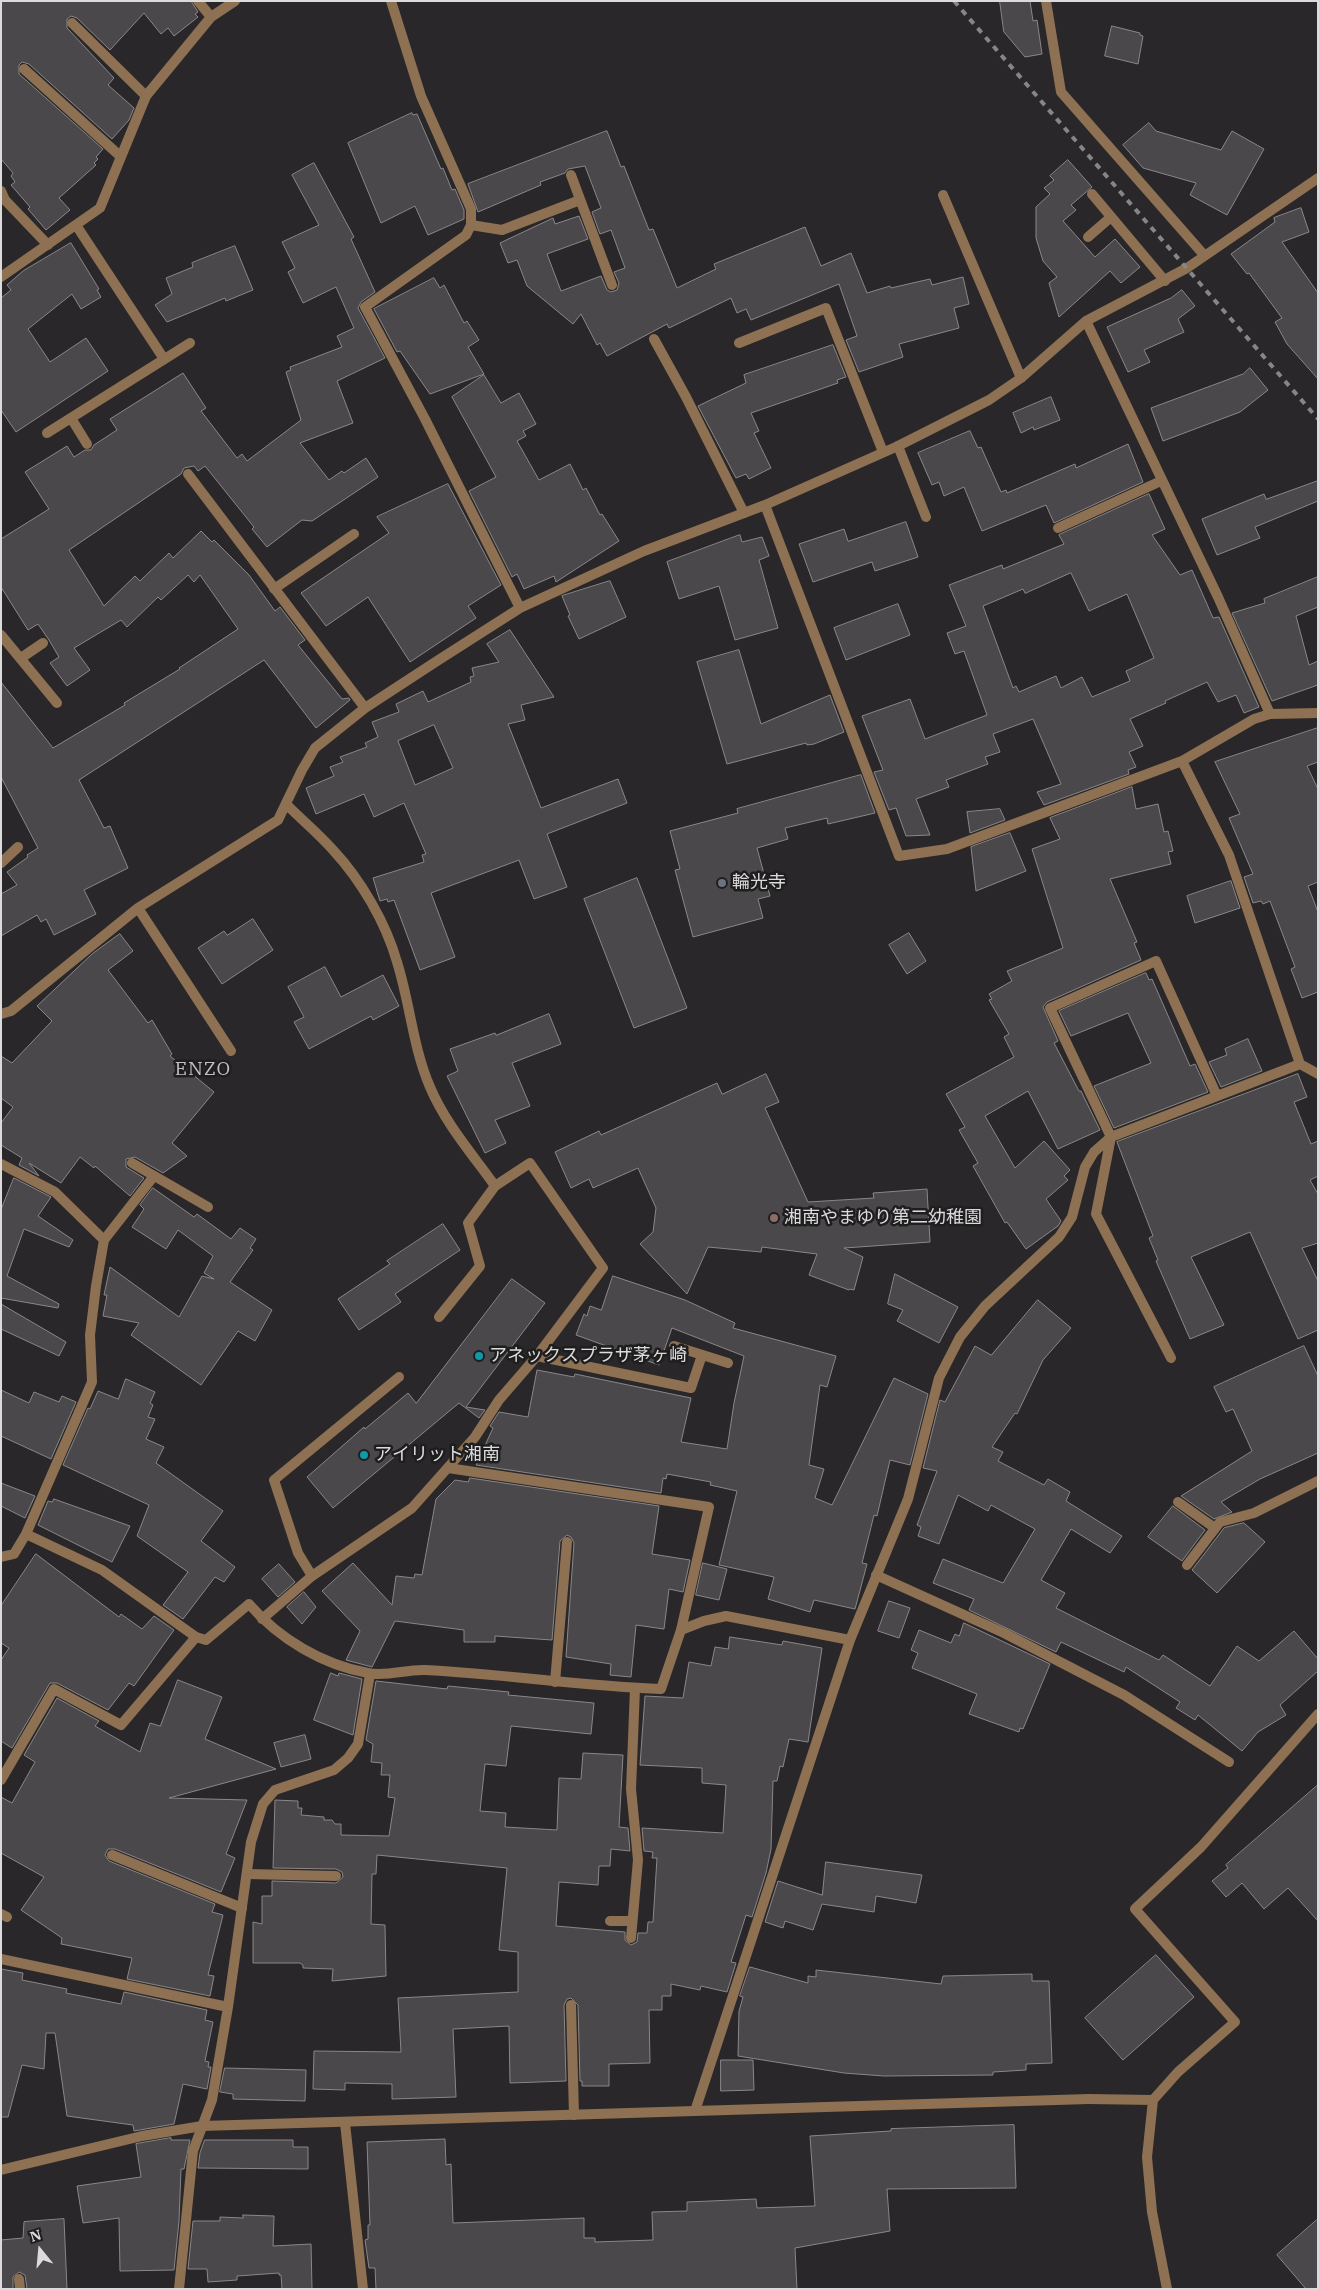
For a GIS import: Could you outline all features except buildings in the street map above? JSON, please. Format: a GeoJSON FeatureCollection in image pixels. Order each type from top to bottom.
{"type":"FeatureCollection","features":[{"type":"Feature","properties":{"kind":"street"},"geometry":{"type":"LineString","coordinates":[[198,1],[210,17]]}},
{"type":"Feature","properties":{"kind":"street"},"geometry":{"type":"LineString","coordinates":[[1,276],[100,208],[146,96],[210,17],[235,1]]}},
{"type":"Feature","properties":{"kind":"street"},"geometry":{"type":"LineString","coordinates":[[391,1],[420,96],[471,209],[471,225],[466,235],[364,307],[425,419],[520,608]]}},
{"type":"Feature","properties":{"kind":"street"},"geometry":{"type":"LineString","coordinates":[[1046,1],[1061,92],[1204,255]]}},
{"type":"Feature","properties":{"kind":"street"},"geometry":{"type":"LineString","coordinates":[[72,23],[146,96]]}},
{"type":"Feature","properties":{"kind":"street"},"geometry":{"type":"LineString","coordinates":[[24,69],[120,156]]}},
{"type":"Feature","properties":{"kind":"street"},"geometry":{"type":"LineString","coordinates":[[570,175],[612,285]]}},
{"type":"Feature","properties":{"kind":"street"},"geometry":{"type":"LineString","coordinates":[[1,1014],[11,1011],[138,908],[278,820],[287,805],[302,770],[316,748],[365,708],[520,608],[644,551],[766,505],[898,446],[989,400],[1021,378],[1086,321],[1187,268],[1317,180]]}},
{"type":"Feature","properties":{"kind":"street"},"geometry":{"type":"LineString","coordinates":[[1,191],[4,200],[48,245]]}},
{"type":"Feature","properties":{"kind":"street"},"geometry":{"type":"LineString","coordinates":[[1092,194],[1165,280]]}},
{"type":"Feature","properties":{"kind":"street"},"geometry":{"type":"LineString","coordinates":[[943,195],[1021,378]]}},
{"type":"Feature","properties":{"kind":"street"},"geometry":{"type":"LineString","coordinates":[[471,225],[502,230],[580,200]]}},
{"type":"Feature","properties":{"kind":"street"},"geometry":{"type":"LineString","coordinates":[[1088,237],[1111,217]]}},
{"type":"Feature","properties":{"kind":"street"},"geometry":{"type":"LineString","coordinates":[[76,225],[164,360]]}},
{"type":"Feature","properties":{"kind":"street"},"geometry":{"type":"LineString","coordinates":[[739,343],[826,308],[883,452]]}},
{"type":"Feature","properties":{"kind":"street"},"geometry":{"type":"LineString","coordinates":[[1086,321],[1218,597],[1270,714]]}},
{"type":"Feature","properties":{"kind":"street"},"geometry":{"type":"LineString","coordinates":[[654,339],[686,397],[744,513]]}},
{"type":"Feature","properties":{"kind":"street"},"geometry":{"type":"LineString","coordinates":[[47,433],[190,343]]}},
{"type":"Feature","properties":{"kind":"street"},"geometry":{"type":"LineString","coordinates":[[71,418],[87,444]]}},
{"type":"Feature","properties":{"kind":"street"},"geometry":{"type":"LineString","coordinates":[[898,446],[926,517]]}},
{"type":"Feature","properties":{"kind":"street"},"geometry":{"type":"LineString","coordinates":[[188,474],[365,708]]}},
{"type":"Feature","properties":{"kind":"street"},"geometry":{"type":"LineString","coordinates":[[1058,528],[1161,481]]}},
{"type":"Feature","properties":{"kind":"street"},"geometry":{"type":"LineString","coordinates":[[766,505],[899,856],[948,849],[1182,761],[1254,719],[1270,714],[1318,713]]}},
{"type":"Feature","properties":{"kind":"street"},"geometry":{"type":"LineString","coordinates":[[274,589],[354,534]]}},
{"type":"Feature","properties":{"kind":"street"},"geometry":{"type":"LineString","coordinates":[[1,635],[57,703]]}},
{"type":"Feature","properties":{"kind":"street"},"geometry":{"type":"LineString","coordinates":[[21,658],[43,643]]}},
{"type":"Feature","properties":{"kind":"street"},"geometry":{"type":"LineString","coordinates":[[1182,761],[1229,855],[1300,1064],[1318,1074]]}},
{"type":"Feature","properties":{"kind":"street"},"geometry":{"type":"LineString","coordinates":[[287,805],[333,850],[354,877],[381,923],[397,961],[418,1050],[430,1088],[451,1125],[495,1186]]}},
{"type":"Feature","properties":{"kind":"street"},"geometry":{"type":"LineString","coordinates":[[1,863],[18,847]]}},
{"type":"Feature","properties":{"kind":"street"},"geometry":{"type":"LineString","coordinates":[[138,908],[231,1051]]}},
{"type":"Feature","properties":{"kind":"street"},"geometry":{"type":"LineString","coordinates":[[1171,1358],[1096,1214],[1111,1136],[1050,1008],[1156,962],[1217,1096]]}},
{"type":"Feature","properties":{"kind":"street"},"geometry":{"type":"LineString","coordinates":[[695,2111],[850,1640],[908,1499],[939,1378],[960,1337],[985,1306],[1059,1237],[1072,1217],[1085,1167],[1094,1152],[1111,1136],[1300,1064]]}},
{"type":"Feature","properties":{"kind":"street"},"geometry":{"type":"LineString","coordinates":[[262,1619],[312,1576],[412,1508],[475,1437],[499,1400],[537,1356],[603,1268],[530,1162],[495,1186],[468,1223],[480,1266],[439,1317]]}},
{"type":"Feature","properties":{"kind":"street"},"geometry":{"type":"LineString","coordinates":[[132,1163],[208,1207]]}},
{"type":"Feature","properties":{"kind":"street"},"geometry":{"type":"LineString","coordinates":[[1,1164],[55,1192],[104,1240]]}},
{"type":"Feature","properties":{"kind":"street"},"geometry":{"type":"LineString","coordinates":[[1,1557],[14,1554],[26,1534],[92,1382],[90,1335],[104,1240],[154,1176]]}},
{"type":"Feature","properties":{"kind":"street"},"geometry":{"type":"LineString","coordinates":[[674,1346],[728,1363]]}},
{"type":"Feature","properties":{"kind":"street"},"geometry":{"type":"LineString","coordinates":[[537,1356],[690,1388],[702,1356]]}},
{"type":"Feature","properties":{"kind":"street"},"geometry":{"type":"LineString","coordinates":[[312,1576],[298,1553],[274,1480],[399,1377]]}},
{"type":"Feature","properties":{"kind":"street"},"geometry":{"type":"LineString","coordinates":[[26,1534],[102,1570],[196,1637],[206,1640],[249,1604],[262,1619],[296,1645],[323,1659],[370,1674],[423,1670],[661,1689],[681,1630],[709,1507],[448,1468]]}},
{"type":"Feature","properties":{"kind":"street"},"geometry":{"type":"LineString","coordinates":[[1187,1565],[1220,1522],[1254,1513],[1318,1482]]}},
{"type":"Feature","properties":{"kind":"street"},"geometry":{"type":"LineString","coordinates":[[1178,1502],[1215,1528]]}},
{"type":"Feature","properties":{"kind":"street"},"geometry":{"type":"LineString","coordinates":[[555,1682],[567,1542]]}},
{"type":"Feature","properties":{"kind":"street"},"geometry":{"type":"LineString","coordinates":[[876,1575],[1004,1632],[1124,1695],[1229,1762]]}},
{"type":"Feature","properties":{"kind":"street"},"geometry":{"type":"LineString","coordinates":[[681,1630],[704,1620],[726,1616],[850,1640]]}},
{"type":"Feature","properties":{"kind":"street"},"geometry":{"type":"LineString","coordinates":[[1,1780],[54,1689],[121,1725],[196,1637]]}},
{"type":"Feature","properties":{"kind":"street"},"geometry":{"type":"LineString","coordinates":[[179,2289],[193,2151],[212,2100],[228,2007],[251,1842],[263,1804],[276,1790],[334,1770],[348,1758],[358,1744],[370,1674]]}},
{"type":"Feature","properties":{"kind":"street"},"geometry":{"type":"LineString","coordinates":[[631,1938],[638,1860],[631,1789],[635,1688]]}},
{"type":"Feature","properties":{"kind":"street"},"geometry":{"type":"LineString","coordinates":[[1167,2289],[1152,2212],[1147,2157],[1153,2100],[1178,2072],[1235,2022],[1135,1909],[1201,1847],[1318,1714]]}},
{"type":"Feature","properties":{"kind":"street"},"geometry":{"type":"LineString","coordinates":[[112,1855],[242,1908]]}},
{"type":"Feature","properties":{"kind":"street"},"geometry":{"type":"LineString","coordinates":[[247,1874],[336,1876]]}},
{"type":"Feature","properties":{"kind":"street"},"geometry":{"type":"LineString","coordinates":[[610,1921],[632,1921]]}},
{"type":"Feature","properties":{"kind":"street"},"geometry":{"type":"LineString","coordinates":[[1,1959],[228,2007]]}},
{"type":"Feature","properties":{"kind":"street"},"geometry":{"type":"LineString","coordinates":[[571,2005],[574,2115]]}},
{"type":"Feature","properties":{"kind":"street"},"geometry":{"type":"LineString","coordinates":[[1,2170],[132,2138],[202,2126],[1089,2099],[1153,2100]]}},
{"type":"Feature","properties":{"kind":"street"},"geometry":{"type":"LineString","coordinates":[[345,2123],[363,2289]]}},
{"type":"Feature","properties":{"kind":"path"},"geometry":{"type":"LineString","coordinates":[[1,4],[4,1]]}},
{"type":"Feature","properties":{"kind":"railway"},"geometry":{"type":"LineString","coordinates":[[954,1],[1318,419]]}},
{"type":"Feature","properties":{"kind":"place","name":"輪光寺"},"geometry":{"type":"Point","coordinates":[722,883]}},
{"type":"Feature","properties":{"kind":"place","name":"湘南やまゆり第二幼稚園"},"geometry":{"type":"Point","coordinates":[774,1218]}},
{"type":"Feature","properties":{"kind":"place","name":"アネックスプラザ茅ヶ崎"},"geometry":{"type":"Point","coordinates":[479,1356]}},
{"type":"Feature","properties":{"kind":"place","name":"アイリット湘南"},"geometry":{"type":"Point","coordinates":[364,1455]}},
{"type":"Feature","properties":{"kind":"district","name":"ENZO"},"geometry":{"type":"Point","coordinates":[203,1070]}}]}
